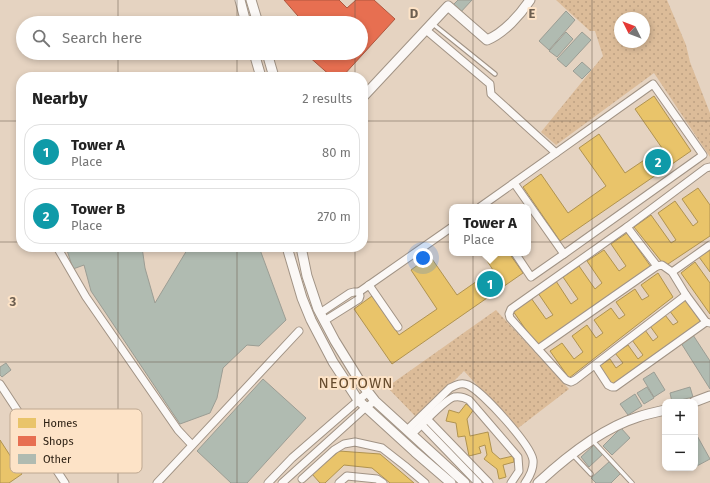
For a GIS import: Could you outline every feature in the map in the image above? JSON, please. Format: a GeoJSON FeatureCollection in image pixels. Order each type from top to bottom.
{"type":"FeatureCollection","features":[{"type":"Feature","properties":{"kind":"street"},"geometry":{"type":"LineString","coordinates":[[240,0],[244,16]]}},
{"type":"Feature","properties":{"kind":"street"},"geometry":{"type":"LineString","coordinates":[[251,0],[256,16]]}},
{"type":"Feature","properties":{"kind":"street"},"geometry":{"type":"LineString","coordinates":[[368,92],[448,6],[487,40],[496,36],[523,10],[530,0]]}},
{"type":"Feature","properties":{"kind":"street"},"geometry":{"type":"LineString","coordinates":[[429,26],[490,84],[491,94],[556,153]]}},
{"type":"Feature","properties":{"kind":"street"},"geometry":{"type":"LineString","coordinates":[[256,60],[260,72]]}},
{"type":"Feature","properties":{"kind":"street"},"geometry":{"type":"LineString","coordinates":[[269,60],[273,72]]}},
{"type":"Feature","properties":{"kind":"street"},"geometry":{"type":"LineString","coordinates":[[485,204],[654,84],[703,155],[531,277],[517,256]]}},
{"type":"Feature","properties":{"kind":"street"},"geometry":{"type":"LineString","coordinates":[[686,296],[571,382],[566,380],[510,318],[509,314],[511,309],[628,228],[706,168],[710,167]]}},
{"type":"Feature","properties":{"kind":"street"},"geometry":{"type":"LineString","coordinates":[[514,183],[529,204]]}},
{"type":"Feature","properties":{"kind":"street"},"geometry":{"type":"LineString","coordinates":[[531,207],[564,254]]}},
{"type":"Feature","properties":{"kind":"street"},"geometry":{"type":"LineString","coordinates":[[322,317],[350,293],[359,292],[449,228]]}},
{"type":"Feature","properties":{"kind":"street"},"geometry":{"type":"LineString","coordinates":[[628,228],[657,266]]}},
{"type":"Feature","properties":{"kind":"street"},"geometry":{"type":"LineString","coordinates":[[672,272],[710,245]]}},
{"type":"Feature","properties":{"kind":"street"},"geometry":{"type":"LineString","coordinates":[[60,252],[86,297],[178,430],[192,445]]}},
{"type":"Feature","properties":{"kind":"street"},"geometry":{"type":"LineString","coordinates":[[288,252],[302,298],[311,320],[332,362],[358,400],[365,408],[452,483]]}},
{"type":"Feature","properties":{"kind":"street"},"geometry":{"type":"LineString","coordinates":[[301,252],[307,276],[322,317],[335,341],[368,392],[375,401],[465,483]]}},
{"type":"Feature","properties":{"kind":"street"},"geometry":{"type":"LineString","coordinates":[[538,349],[657,266],[662,265],[672,272],[686,296],[708,323],[615,387],[608,385],[595,365]]}},
{"type":"Feature","properties":{"kind":"street"},"geometry":{"type":"LineString","coordinates":[[369,285],[398,327]]}},
{"type":"Feature","properties":{"kind":"street"},"geometry":{"type":"LineString","coordinates":[[157,483],[299,331]]}},
{"type":"Feature","properties":{"kind":"street"},"geometry":{"type":"LineString","coordinates":[[0,384],[16,409]]}},
{"type":"Feature","properties":{"kind":"street"},"geometry":{"type":"LineString","coordinates":[[409,432],[450,388],[458,384],[466,384],[476,389],[502,416],[529,450],[533,460],[532,470],[525,483]]}},
{"type":"Feature","properties":{"kind":"street"},"geometry":{"type":"LineString","coordinates":[[268,483],[292,458],[368,392]]}},
{"type":"Feature","properties":{"kind":"street"},"geometry":{"type":"LineString","coordinates":[[698,400],[710,396]]}},
{"type":"Feature","properties":{"kind":"street"},"geometry":{"type":"LineString","coordinates":[[409,432],[422,425],[448,400],[460,397],[469,400],[518,457],[519,471],[511,483]]}},
{"type":"Feature","properties":{"kind":"street"},"geometry":{"type":"LineString","coordinates":[[301,477],[365,408],[375,401]]}},
{"type":"Feature","properties":{"kind":"street"},"geometry":{"type":"LineString","coordinates":[[538,483],[572,454],[603,433],[637,417],[662,411]]}},
{"type":"Feature","properties":{"kind":"street"},"geometry":{"type":"LineString","coordinates":[[428,420],[489,483]]}},
{"type":"Feature","properties":{"kind":"street"},"geometry":{"type":"LineString","coordinates":[[422,425],[478,483]]}},
{"type":"Feature","properties":{"kind":"street"},"geometry":{"type":"LineString","coordinates":[[283,483],[301,477],[334,450],[344,444],[355,442],[382,448],[425,483]]}},
{"type":"Feature","properties":{"kind":"street"},"geometry":{"type":"LineString","coordinates":[[58,473],[65,483]]}},
{"type":"Feature","properties":{"kind":"street"},"geometry":{"type":"LineString","coordinates":[[339,483],[347,476],[377,479],[383,483]]}},
{"type":"Feature","properties":{"kind":"lane"},"geometry":{"type":"LineString","coordinates":[[429,26],[495,74]]}},
{"type":"Feature","properties":{"kind":"lane"},"geometry":{"type":"LineString","coordinates":[[592,440],[632,483]]}},
{"type":"Feature","properties":{"kind":"lane"},"geometry":{"type":"LineString","coordinates":[[572,454],[591,474]]}},
{"type":"Feature","properties":{"kind":"shaded area"},"geometry":{"type":"Polygon","coordinates":[[[556,0],[667,0],[686,45],[690,62],[710,113],[710,157],[654,73],[556,145],[541,132],[603,56],[595,31],[590,31],[556,0]]]}},
{"type":"Feature","properties":{"kind":"shaded area"},"geometry":{"type":"Polygon","coordinates":[[[496,310],[569,389],[517,429],[464,371],[417,418],[387,387],[496,310]]]}},
{"type":"Feature","properties":{"kind":"building: Homes"},"geometry":{"type":"Polygon","coordinates":[[[654,96],[691,151],[560,241],[523,187],[541,174],[568,213],[606,186],[579,148],[599,134],[625,173],[662,148],[635,109],[654,96]]]}},
{"type":"Feature","properties":{"kind":"building: Homes"},"geometry":{"type":"Polygon","coordinates":[[[698,188],[710,205],[710,236],[665,266],[634,227],[651,215],[671,243],[676,240],[658,213],[675,201],[693,226],[698,222],[682,199],[698,188]]]}},
{"type":"Feature","properties":{"kind":"building: Homes"},"geometry":{"type":"Polygon","coordinates":[[[627,233],[651,267],[537,346],[513,311],[531,298],[546,319],[553,315],[538,293],[556,281],[571,304],[578,299],[563,277],[579,266],[595,289],[602,283],[587,261],[604,250],[619,271],[626,266],[611,244],[627,233]]]}},
{"type":"Feature","properties":{"kind":"building: Homes"},"geometry":{"type":"Polygon","coordinates":[[[710,250],[710,272],[699,257],[710,250]]]}},
{"type":"Feature","properties":{"kind":"building: Homes"},"geometry":{"type":"Polygon","coordinates":[[[430,256],[457,295],[493,270],[484,256],[511,256],[523,273],[392,364],[354,309],[372,296],[399,335],[437,309],[411,270],[430,256]]]}},
{"type":"Feature","properties":{"kind":"building: Homes"},"geometry":{"type":"Polygon","coordinates":[[[695,262],[710,283],[710,314],[681,273],[695,262]]]}},
{"type":"Feature","properties":{"kind":"building: Homes"},"geometry":{"type":"Polygon","coordinates":[[[658,273],[673,297],[569,378],[550,351],[562,343],[574,359],[583,352],[572,336],[587,325],[596,338],[603,333],[594,320],[611,308],[619,319],[625,315],[616,302],[635,289],[642,300],[649,296],[641,285],[658,273]]]}},
{"type":"Feature","properties":{"kind":"building: Homes"},"geometry":{"type":"Polygon","coordinates":[[[685,299],[701,322],[612,386],[599,366],[610,359],[616,368],[623,363],[615,353],[628,345],[638,359],[643,355],[632,340],[645,330],[653,341],[658,337],[650,326],[665,315],[673,325],[678,322],[669,310],[685,299]]]}},
{"type":"Feature","properties":{"kind":"building: Homes"},"geometry":{"type":"Polygon","coordinates":[[[466,404],[474,409],[467,419],[470,436],[488,432],[492,452],[500,459],[513,456],[514,462],[503,465],[506,477],[499,479],[497,469],[484,459],[487,455],[485,445],[479,447],[481,453],[469,456],[465,436],[458,437],[456,423],[446,421],[449,410],[459,413],[466,404]]]}},
{"type":"Feature","properties":{"kind":"building: Homes"},"geometry":{"type":"Polygon","coordinates":[[[0,440],[10,455],[10,473],[22,474],[9,483],[0,483],[0,440]]]}},
{"type":"Feature","properties":{"kind":"building: Homes"},"geometry":{"type":"Polygon","coordinates":[[[339,451],[380,454],[414,483],[390,483],[372,468],[344,465],[325,483],[320,483],[312,474],[339,451]]]}},
{"type":"Feature","properties":{"kind":"building: Shops"},"geometry":{"type":"Polygon","coordinates":[[[284,0],[339,0],[347,8],[356,0],[374,0],[395,19],[368,49],[368,16],[298,16],[284,0]]]}},
{"type":"Feature","properties":{"kind":"building: Shops"},"geometry":{"type":"Polygon","coordinates":[[[313,60],[358,60],[347,72],[326,72],[313,60]]]}},
{"type":"Feature","properties":{"kind":"building: Other"},"geometry":{"type":"Polygon","coordinates":[[[458,0],[472,0],[459,14],[452,6],[458,0]]]}},
{"type":"Feature","properties":{"kind":"building: Other"},"geometry":{"type":"Polygon","coordinates":[[[566,11],[575,20],[549,50],[539,41],[566,11]]]}},
{"type":"Feature","properties":{"kind":"building: Other"},"geometry":{"type":"Polygon","coordinates":[[[566,32],[573,39],[557,57],[549,51],[566,32]]]}},
{"type":"Feature","properties":{"kind":"building: Other"},"geometry":{"type":"Polygon","coordinates":[[[582,32],[591,40],[566,67],[557,59],[582,32]]]}},
{"type":"Feature","properties":{"kind":"building: Other"},"geometry":{"type":"Polygon","coordinates":[[[582,62],[591,70],[582,79],[573,71],[582,62]]]}},
{"type":"Feature","properties":{"kind":"building: Other"},"geometry":{"type":"Polygon","coordinates":[[[68,252],[143,252],[145,268],[155,303],[186,252],[261,252],[286,320],[259,346],[247,345],[223,368],[217,398],[210,413],[180,424],[91,291],[84,265],[73,269],[68,252]]]}},
{"type":"Feature","properties":{"kind":"building: Other"},"geometry":{"type":"Polygon","coordinates":[[[693,335],[710,361],[710,389],[681,343],[693,335]]]}},
{"type":"Feature","properties":{"kind":"building: Other"},"geometry":{"type":"Polygon","coordinates":[[[6,363],[11,370],[2,377],[0,375],[0,367],[6,363]]]}},
{"type":"Feature","properties":{"kind":"building: Other"},"geometry":{"type":"Polygon","coordinates":[[[654,372],[665,390],[654,397],[643,379],[654,372]]]}},
{"type":"Feature","properties":{"kind":"building: Other"},"geometry":{"type":"Polygon","coordinates":[[[263,379],[306,418],[247,483],[231,483],[197,451],[263,379]]]}},
{"type":"Feature","properties":{"kind":"building: Other"},"geometry":{"type":"Polygon","coordinates":[[[647,387],[654,398],[644,404],[637,393],[647,387]]]}},
{"type":"Feature","properties":{"kind":"building: Other"},"geometry":{"type":"Polygon","coordinates":[[[690,387],[693,397],[685,399],[671,399],[670,393],[690,387]]]}},
{"type":"Feature","properties":{"kind":"building: Other"},"geometry":{"type":"Polygon","coordinates":[[[635,394],[642,406],[628,415],[620,404],[635,394]]]}},
{"type":"Feature","properties":{"kind":"building: Other"},"geometry":{"type":"Polygon","coordinates":[[[621,428],[630,438],[612,455],[603,446],[621,428]]]}},
{"type":"Feature","properties":{"kind":"building: Other"},"geometry":{"type":"Polygon","coordinates":[[[698,437],[710,459],[698,465],[698,437]]]}},
{"type":"Feature","properties":{"kind":"building: Other"},"geometry":{"type":"Polygon","coordinates":[[[595,444],[604,453],[589,467],[581,457],[595,444]]]}},
{"type":"Feature","properties":{"kind":"building: Other"},"geometry":{"type":"Polygon","coordinates":[[[610,461],[621,473],[611,483],[596,483],[591,478],[610,461]]]}},
{"type":"Feature","properties":{"kind":"place","name":"Tower B"},"geometry":{"type":"Point","coordinates":[658,162]}},
{"type":"Feature","properties":{"kind":"place","name":"Tower A"},"geometry":{"type":"Point","coordinates":[490,284]}},
{"type":"Feature","properties":{"kind":"district","name":"NEOTOWN"},"geometry":{"type":"Point","coordinates":[356,383]}}]}
